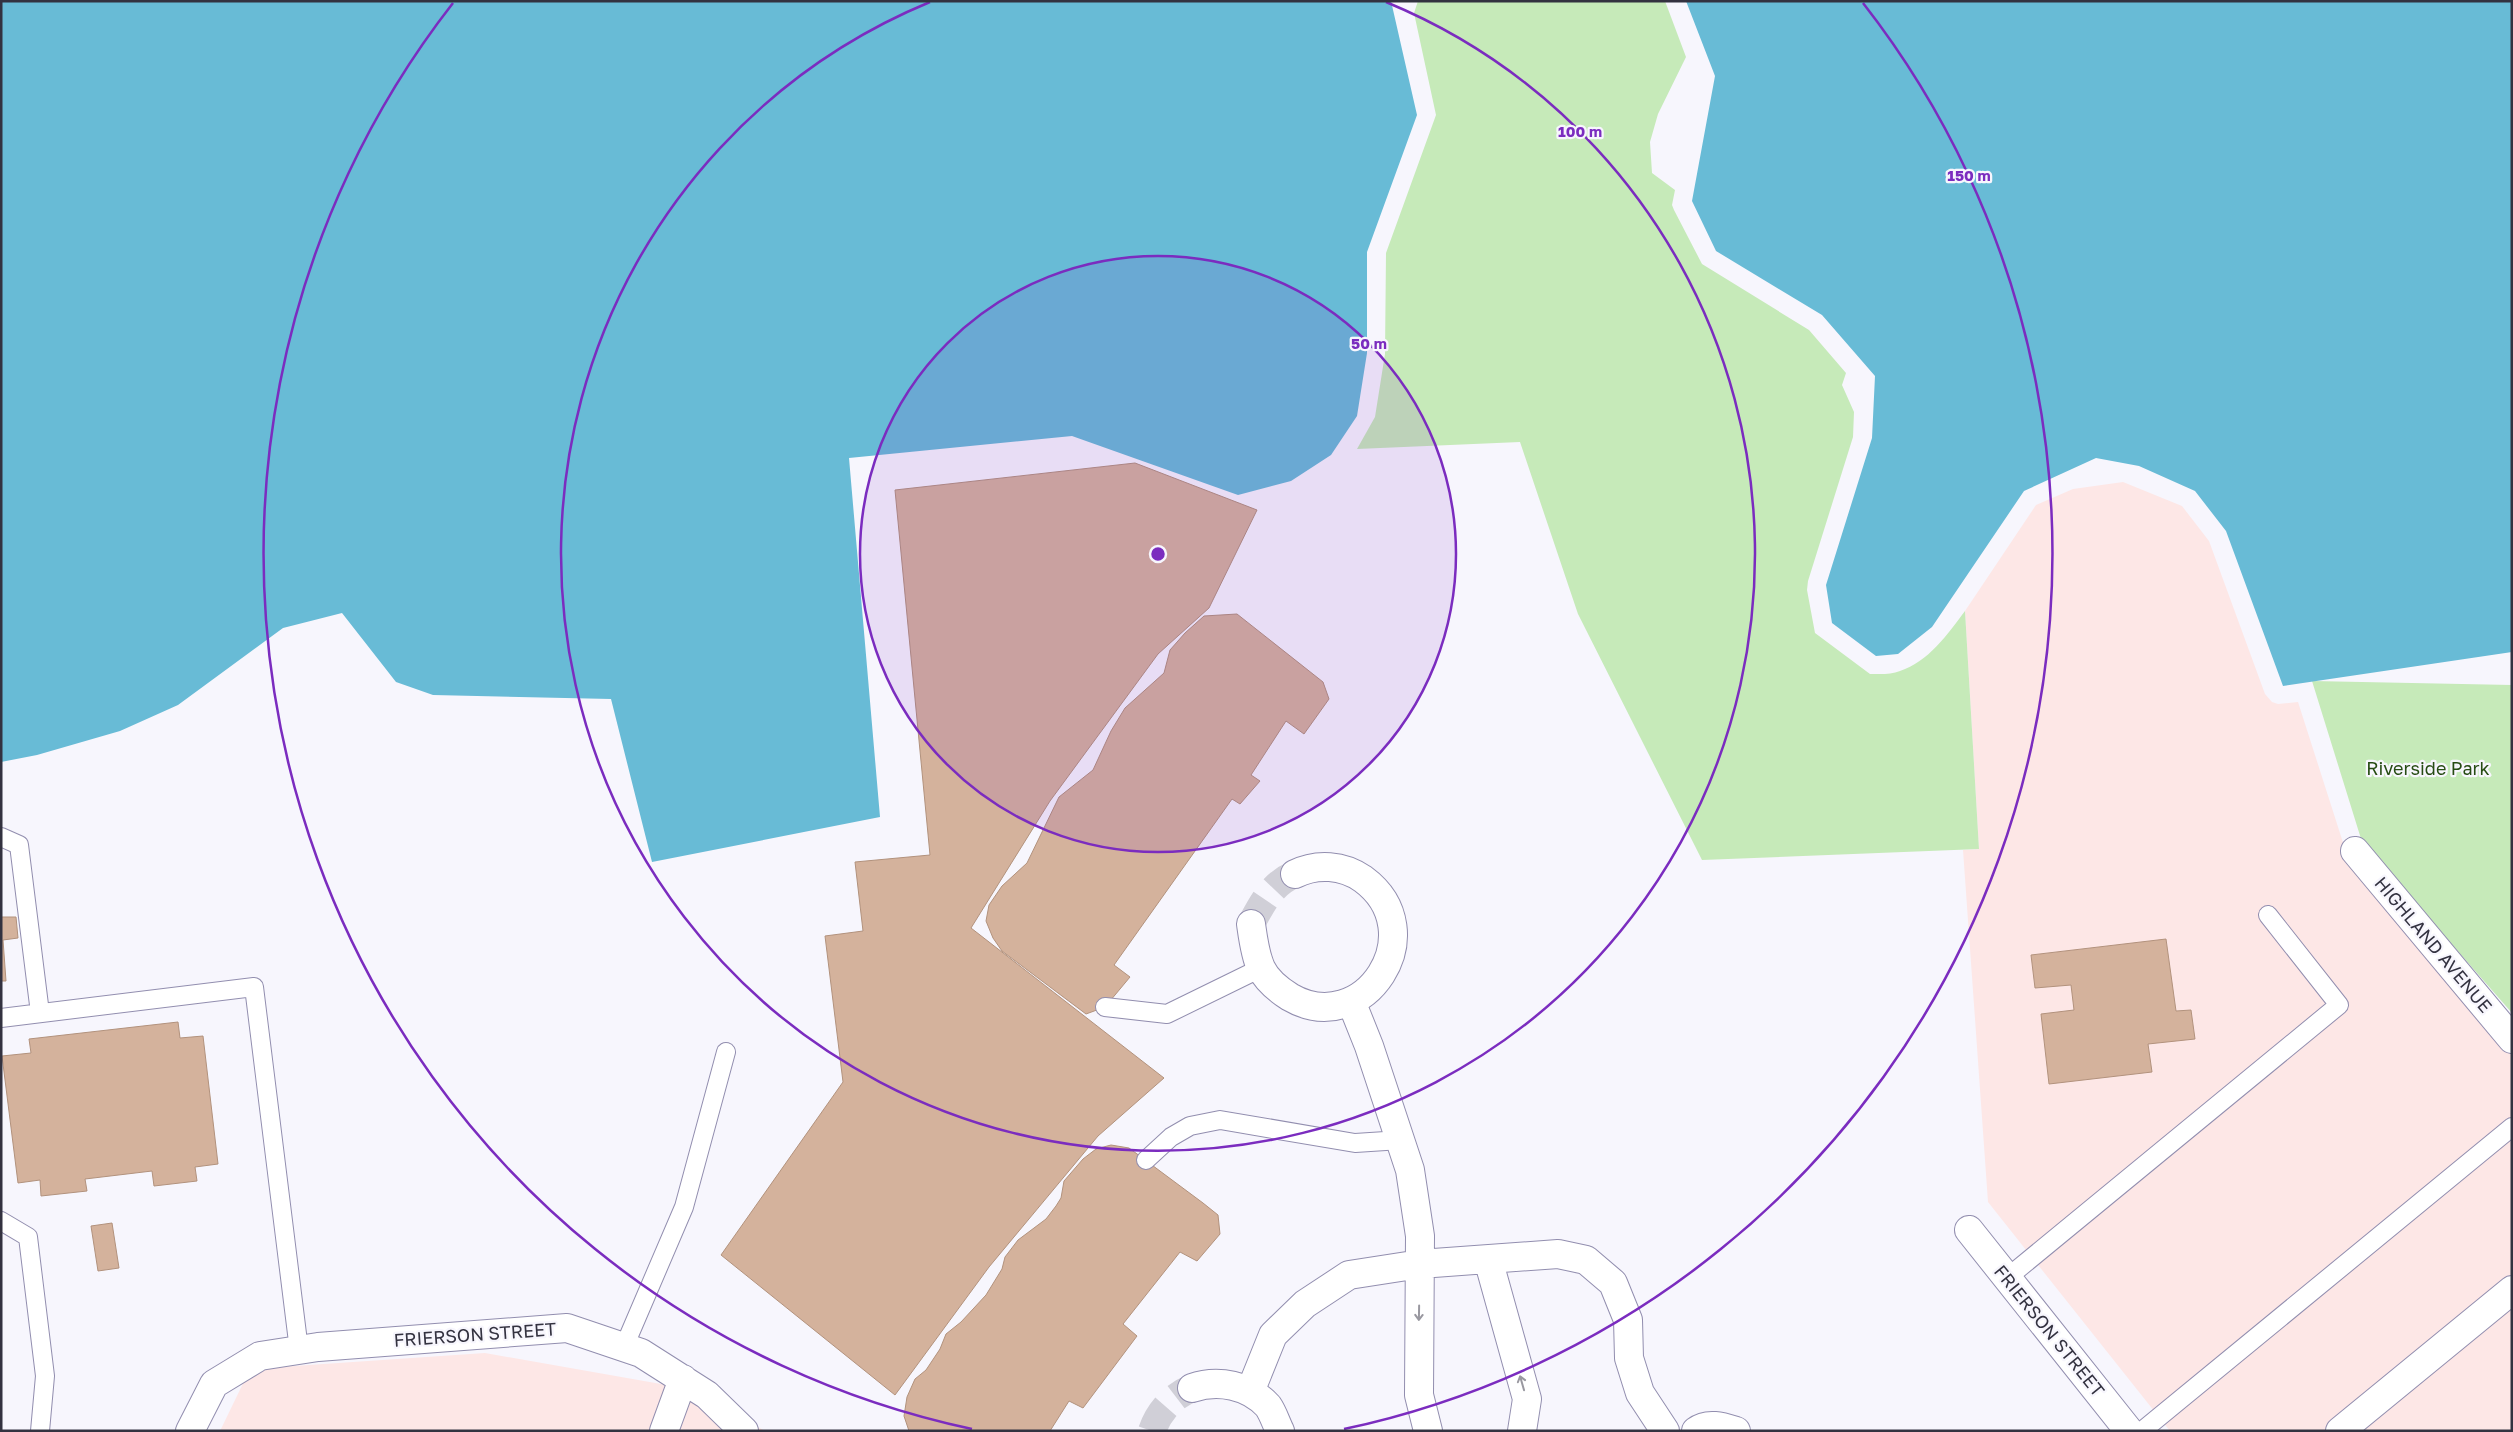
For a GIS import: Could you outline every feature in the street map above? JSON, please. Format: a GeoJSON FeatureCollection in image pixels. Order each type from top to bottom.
{"type":"FeatureCollection","features":[{"type":"Feature","properties":{"kind":"street","name":"HIGHLAND AVENUE"},"geometry":{"type":"LineString","coordinates":[[2355,851],[2512,1039]]}},
{"type":"Feature","properties":{"kind":"street"},"geometry":{"type":"LineString","coordinates":[[1251,924],[1261,968],[1278,989],[1299,1002],[1323,1007],[1351,1001],[1368,991],[1381,977],[1391,955],[1393,930],[1387,907],[1375,888],[1355,874],[1332,867],[1308,868],[1295,874]]}},
{"type":"Feature","properties":{"kind":"street"},"geometry":{"type":"LineString","coordinates":[[1351,1001],[1369,1046],[1410,1170],[1420,1236],[1419,1395],[1428,1431]]}},
{"type":"Feature","properties":{"kind":"street","name":"FRIERSON STREET"},"geometry":{"type":"LineString","coordinates":[[1968,1230],[2129,1431]]}},
{"type":"Feature","properties":{"kind":"street"},"geometry":{"type":"LineString","coordinates":[[1250,1392],[1273,1335],[1305,1304],[1349,1276],[1420,1264],[1558,1254],[1586,1260],[1613,1284],[1628,1320],[1628,1358],[1640,1393],[1665,1431]]}},
{"type":"Feature","properties":{"kind":"street"},"geometry":{"type":"LineString","coordinates":[[1488,1259],[1526,1399],[1522,1431]]}},
{"type":"Feature","properties":{"kind":"street"},"geometry":{"type":"LineString","coordinates":[[2340,1431],[2512,1290]]}},
{"type":"Feature","properties":{"kind":"street","name":"FRIERSON STREET"},"geometry":{"type":"LineString","coordinates":[[190,1431],[214,1384],[260,1356],[299,1350],[567,1328],[641,1353],[707,1395],[744,1431]]}},
{"type":"Feature","properties":{"kind":"street"},"geometry":{"type":"LineString","coordinates":[[664,1431],[683,1379]]}},
{"type":"Feature","properties":{"kind":"street"},"geometry":{"type":"LineString","coordinates":[[1192,1388],[1203,1384],[1227,1384],[1250,1392],[1268,1407],[1280,1431]]}},
{"type":"Feature","properties":{"kind":"street"},"geometry":{"type":"LineString","coordinates":[[1696,1431],[1702,1426],[1721,1426],[1736,1431]]}},
{"type":"Feature","properties":{"kind":"lane"},"geometry":{"type":"LineString","coordinates":[[1,836],[19,845],[40,1013]]}},
{"type":"Feature","properties":{"kind":"lane"},"geometry":{"type":"LineString","coordinates":[[2007,1278],[2339,1005],[2268,915]]}},
{"type":"Feature","properties":{"kind":"lane"},"geometry":{"type":"LineString","coordinates":[[1105,1007],[1167,1014],[1261,968]]}},
{"type":"Feature","properties":{"kind":"lane"},"geometry":{"type":"LineString","coordinates":[[1,1018],[254,987],[299,1350]]}},
{"type":"Feature","properties":{"kind":"lane"},"geometry":{"type":"LineString","coordinates":[[624,1347],[684,1207],[726,1052]]}},
{"type":"Feature","properties":{"kind":"lane"},"geometry":{"type":"LineString","coordinates":[[1146,1160],[1171,1137],[1190,1126],[1220,1120],[1355,1144],[1401,1140]]}},
{"type":"Feature","properties":{"kind":"lane"},"geometry":{"type":"LineString","coordinates":[[2142,1431],[2512,1127]]}},
{"type":"Feature","properties":{"kind":"lane"},"geometry":{"type":"LineString","coordinates":[[1,1221],[28,1237],[45,1376],[40,1431]]}},
{"type":"Feature","properties":{"kind":"shaded area"},"geometry":{"type":"Polygon","coordinates":[[[2123,482],[2182,506],[2209,541],[2265,694],[2272,702],[2278,704],[2298,702],[2347,855],[2512,1043],[2512,1431],[2170,1431],[1988,1202],[1963,850],[1979,849],[1965,611],[2036,505],[2073,489],[2123,482]]]}},
{"type":"Feature","properties":{"kind":"shaded area"},"geometry":{"type":"Polygon","coordinates":[[[485,1353],[695,1390],[765,1431],[220,1431],[250,1369],[485,1353]]]}},
{"type":"Feature","properties":{"kind":"green space"},"geometry":{"type":"Polygon","coordinates":[[[1418,1],[1665,1],[1686,57],[1658,114],[1650,142],[1652,173],[1675,190],[1672,205],[1702,264],[1809,330],[1846,373],[1842,385],[1854,412],[1853,437],[1808,581],[1807,590],[1815,633],[1870,674],[1893,673],[1920,661],[1937,646],[1965,611],[1979,849],[1702,860],[1578,614],[1520,442],[1357,449],[1375,417],[1385,354],[1386,253],[1436,115],[1414,13],[1418,1]]]}},
{"type":"Feature","properties":{"kind":"green space","name":"Riverside Park"},"geometry":{"type":"Polygon","coordinates":[[[2312,681],[2512,685],[2512,1013],[2362,842],[2312,681]]]}},
{"type":"Feature","properties":{"kind":"water"},"geometry":{"type":"Polygon","coordinates":[[[1,1],[1391,1],[1417,115],[1367,252],[1367,353],[1357,416],[1331,455],[1291,481],[1238,495],[1072,436],[849,458],[880,817],[652,862],[611,699],[433,695],[396,682],[342,613],[283,628],[178,705],[120,731],[37,755],[1,762],[1,1]]]}},
{"type":"Feature","properties":{"kind":"water"},"geometry":{"type":"Polygon","coordinates":[[[1686,1],[2512,1],[2512,652],[2283,686],[2226,531],[2195,491],[2139,466],[2096,458],[2024,491],[1932,627],[1898,654],[1876,656],[1832,623],[1826,585],[1872,438],[1875,376],[1822,315],[1716,251],[1692,201],[1715,76],[1686,1]]]}},
{"type":"Feature","properties":{"kind":"building"},"geometry":{"type":"Polygon","coordinates":[[[1135,463],[1257,510],[1209,608],[1158,654],[1050,801],[971,928],[1164,1078],[1098,1136],[989,1267],[895,1395],[721,1255],[843,1082],[825,936],[863,931],[855,862],[930,855],[895,490],[1135,463]]]}},
{"type":"Feature","properties":{"kind":"building"},"geometry":{"type":"Polygon","coordinates":[[[1237,614],[1323,682],[1329,699],[1304,734],[1286,721],[1251,775],[1260,781],[1240,804],[1232,799],[1114,965],[1130,977],[1105,1007],[1086,1014],[1002,951],[993,938],[986,921],[989,905],[1002,886],[1027,863],[1059,797],[1093,770],[1111,731],[1125,708],[1164,673],[1170,650],[1204,616],[1237,614]]]}},
{"type":"Feature","properties":{"kind":"building"},"geometry":{"type":"Polygon","coordinates":[[[1,917],[16,917],[18,938],[3,940],[6,981],[1,981],[1,917]]]}},
{"type":"Feature","properties":{"kind":"building"},"geometry":{"type":"Polygon","coordinates":[[[2166,939],[2176,1011],[2191,1010],[2195,1039],[2148,1044],[2152,1072],[2049,1084],[2041,1014],[2074,1010],[2071,985],[2035,988],[2031,955],[2166,939]]]}},
{"type":"Feature","properties":{"kind":"building"},"geometry":{"type":"Polygon","coordinates":[[[178,1022],[180,1038],[203,1036],[218,1164],[195,1167],[197,1181],[154,1186],[152,1171],[85,1179],[87,1191],[41,1196],[40,1180],[18,1183],[2,1056],[31,1053],[29,1039],[178,1022]]]}},
{"type":"Feature","properties":{"kind":"building"},"geometry":{"type":"Polygon","coordinates":[[[1111,1145],[1129,1148],[1218,1215],[1220,1234],[1197,1261],[1180,1252],[1123,1324],[1137,1336],[1083,1408],[1069,1401],[1050,1431],[909,1431],[904,1416],[907,1397],[915,1379],[926,1370],[940,1349],[946,1334],[961,1322],[986,1295],[1002,1269],[1005,1257],[1018,1240],[1046,1219],[1061,1198],[1064,1181],[1083,1159],[1096,1149],[1111,1145]]]}},
{"type":"Feature","properties":{"kind":"building"},"geometry":{"type":"Polygon","coordinates":[[[112,1223],[119,1268],[98,1271],[91,1226],[112,1223]]]}},
{"type":"Feature","properties":{"kind":"tunnel"},"geometry":{"type":"LineString","coordinates":[[1251,924],[1274,888],[1295,874]]}},
{"type":"Feature","properties":{"kind":"tunnel"},"geometry":{"type":"LineString","coordinates":[[1152,1431],[1168,1405],[1179,1395],[1192,1388]]}}]}
